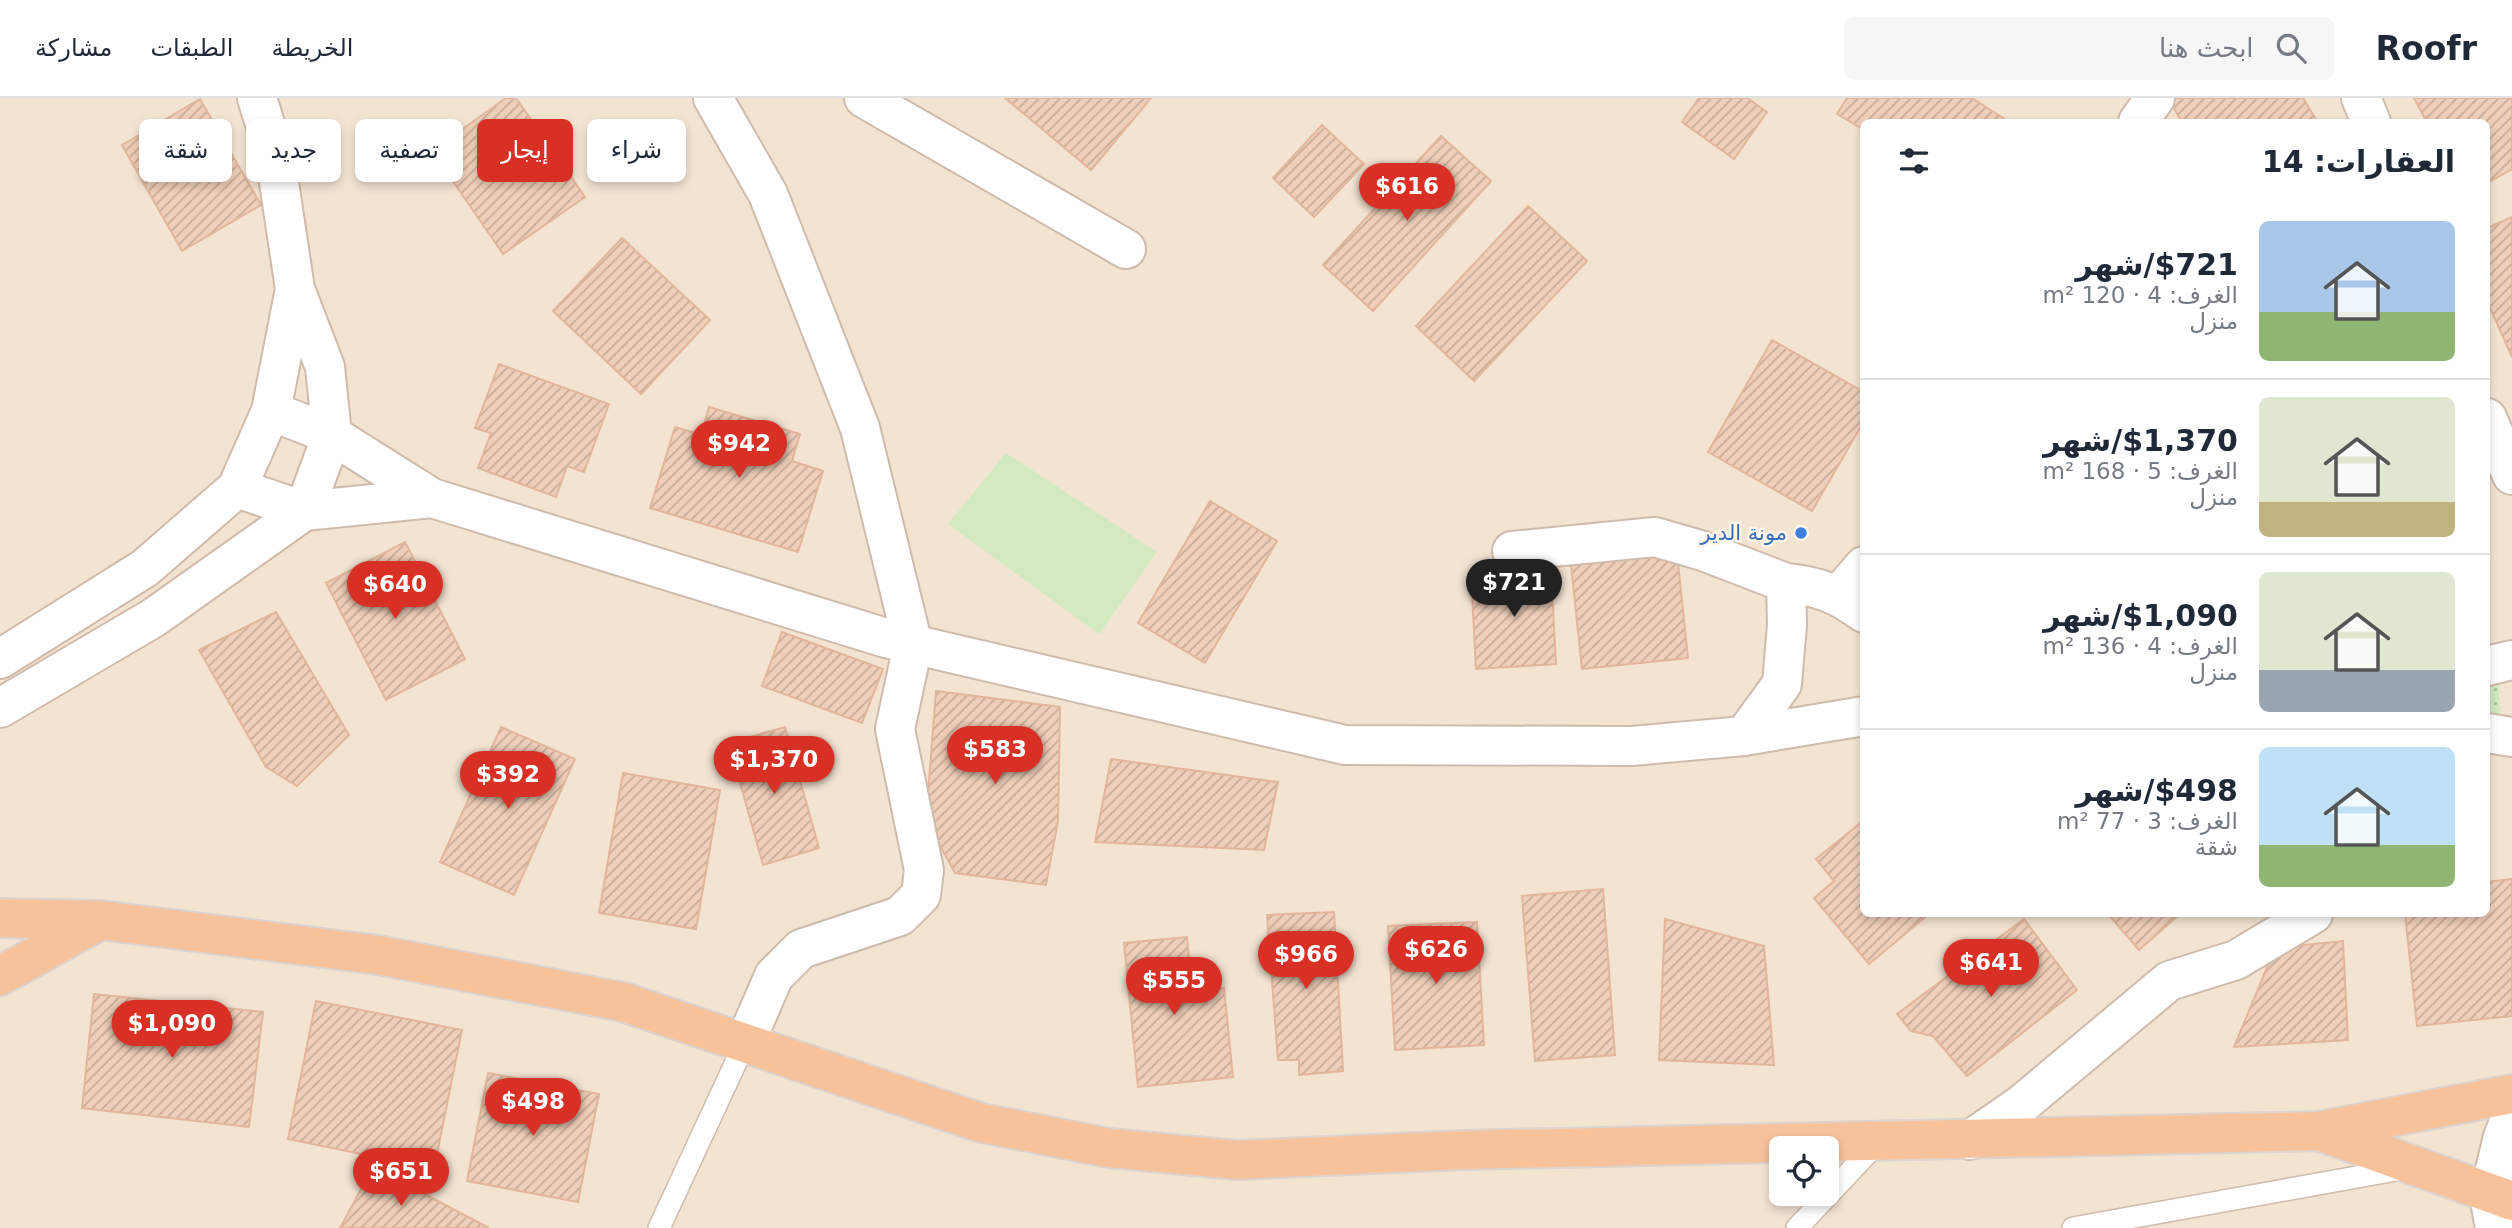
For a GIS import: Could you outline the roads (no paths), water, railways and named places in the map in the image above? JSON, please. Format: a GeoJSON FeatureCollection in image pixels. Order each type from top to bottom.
{"type":"FeatureCollection","features":[{"type":"Feature","properties":{"kind":"highway"},"geometry":{"type":"LineString","coordinates":[[0,918],[100,920],[378,955],[623,1002],[744,1045],[982,1123],[1109,1148],[1237,1160],[1464,1150],[1877,1143],[2319,1131],[2512,1094]]}},
{"type":"Feature","properties":{"kind":"highway"},"geometry":{"type":"LineString","coordinates":[[0,976],[100,920]]}},
{"type":"Feature","properties":{"kind":"highway"},"geometry":{"type":"LineString","coordinates":[[2319,1131],[2416,1167],[2499,1208]]}},
{"type":"Feature","properties":{"kind":"street"},"geometry":{"type":"LineString","coordinates":[[0,708],[153,618],[304,511],[332,435],[325,367],[295,289],[275,156],[257,98]]}},
{"type":"Feature","properties":{"kind":"street"},"geometry":{"type":"LineString","coordinates":[[713,98],[768,194],[860,428],[913,645],[895,729],[924,870],[921,895],[900,916],[801,949],[774,976],[744,1045]]}},
{"type":"Feature","properties":{"kind":"street"},"geometry":{"type":"LineString","coordinates":[[864,98],[1126,249]]}},
{"type":"Feature","properties":{"kind":"street"},"geometry":{"type":"LineString","coordinates":[[2140,119],[2155,98]]}},
{"type":"Feature","properties":{"kind":"street"},"geometry":{"type":"LineString","coordinates":[[2361,98],[2370,119]]}},
{"type":"Feature","properties":{"kind":"street"},"geometry":{"type":"LineString","coordinates":[[0,659],[145,568],[237,488],[271,411],[295,289]]}},
{"type":"Feature","properties":{"kind":"street"},"geometry":{"type":"LineString","coordinates":[[271,411],[332,435],[432,498],[913,645],[1345,745],[1612,747],[1745,736],[1860,717]]}},
{"type":"Feature","properties":{"kind":"street"},"geometry":{"type":"LineString","coordinates":[[2490,425],[2512,475]]}},
{"type":"Feature","properties":{"kind":"street"},"geometry":{"type":"LineString","coordinates":[[237,488],[304,511],[432,498]]}},
{"type":"Feature","properties":{"kind":"street"},"geometry":{"type":"LineString","coordinates":[[1512,551],[1655,537],[1703,551],[1786,583],[1856,591]]}},
{"type":"Feature","properties":{"kind":"street"},"geometry":{"type":"LineString","coordinates":[[1703,551],[1787,625]]}},
{"type":"Feature","properties":{"kind":"street"},"geometry":{"type":"LineString","coordinates":[[1745,736],[1782,684],[1787,625],[1786,583]]}},
{"type":"Feature","properties":{"kind":"street"},"geometry":{"type":"LineString","coordinates":[[2490,665],[2512,660]]}},
{"type":"Feature","properties":{"kind":"street"},"geometry":{"type":"LineString","coordinates":[[2490,733],[2512,737]]}},
{"type":"Feature","properties":{"kind":"street"},"geometry":{"type":"LineString","coordinates":[[1970,1140],[2022,1104],[2169,981],[2236,960],[2309,917]]}},
{"type":"Feature","properties":{"kind":"street"},"geometry":{"type":"LineString","coordinates":[[2499,1208],[2503,1137],[2512,1115]]}},
{"type":"Feature","properties":{"kind":"lane"},"geometry":{"type":"LineString","coordinates":[[659,1228],[744,1045]]}},
{"type":"Feature","properties":{"kind":"lane"},"geometry":{"type":"LineString","coordinates":[[1797,1228],[1877,1143]]}},
{"type":"Feature","properties":{"kind":"lane"},"geometry":{"type":"LineString","coordinates":[[2073,1228],[2416,1167]]}},
{"type":"Feature","properties":{"kind":"place","name":"مونة الدير"},"geometry":{"type":"Point","coordinates":[1801,533]}}]}
